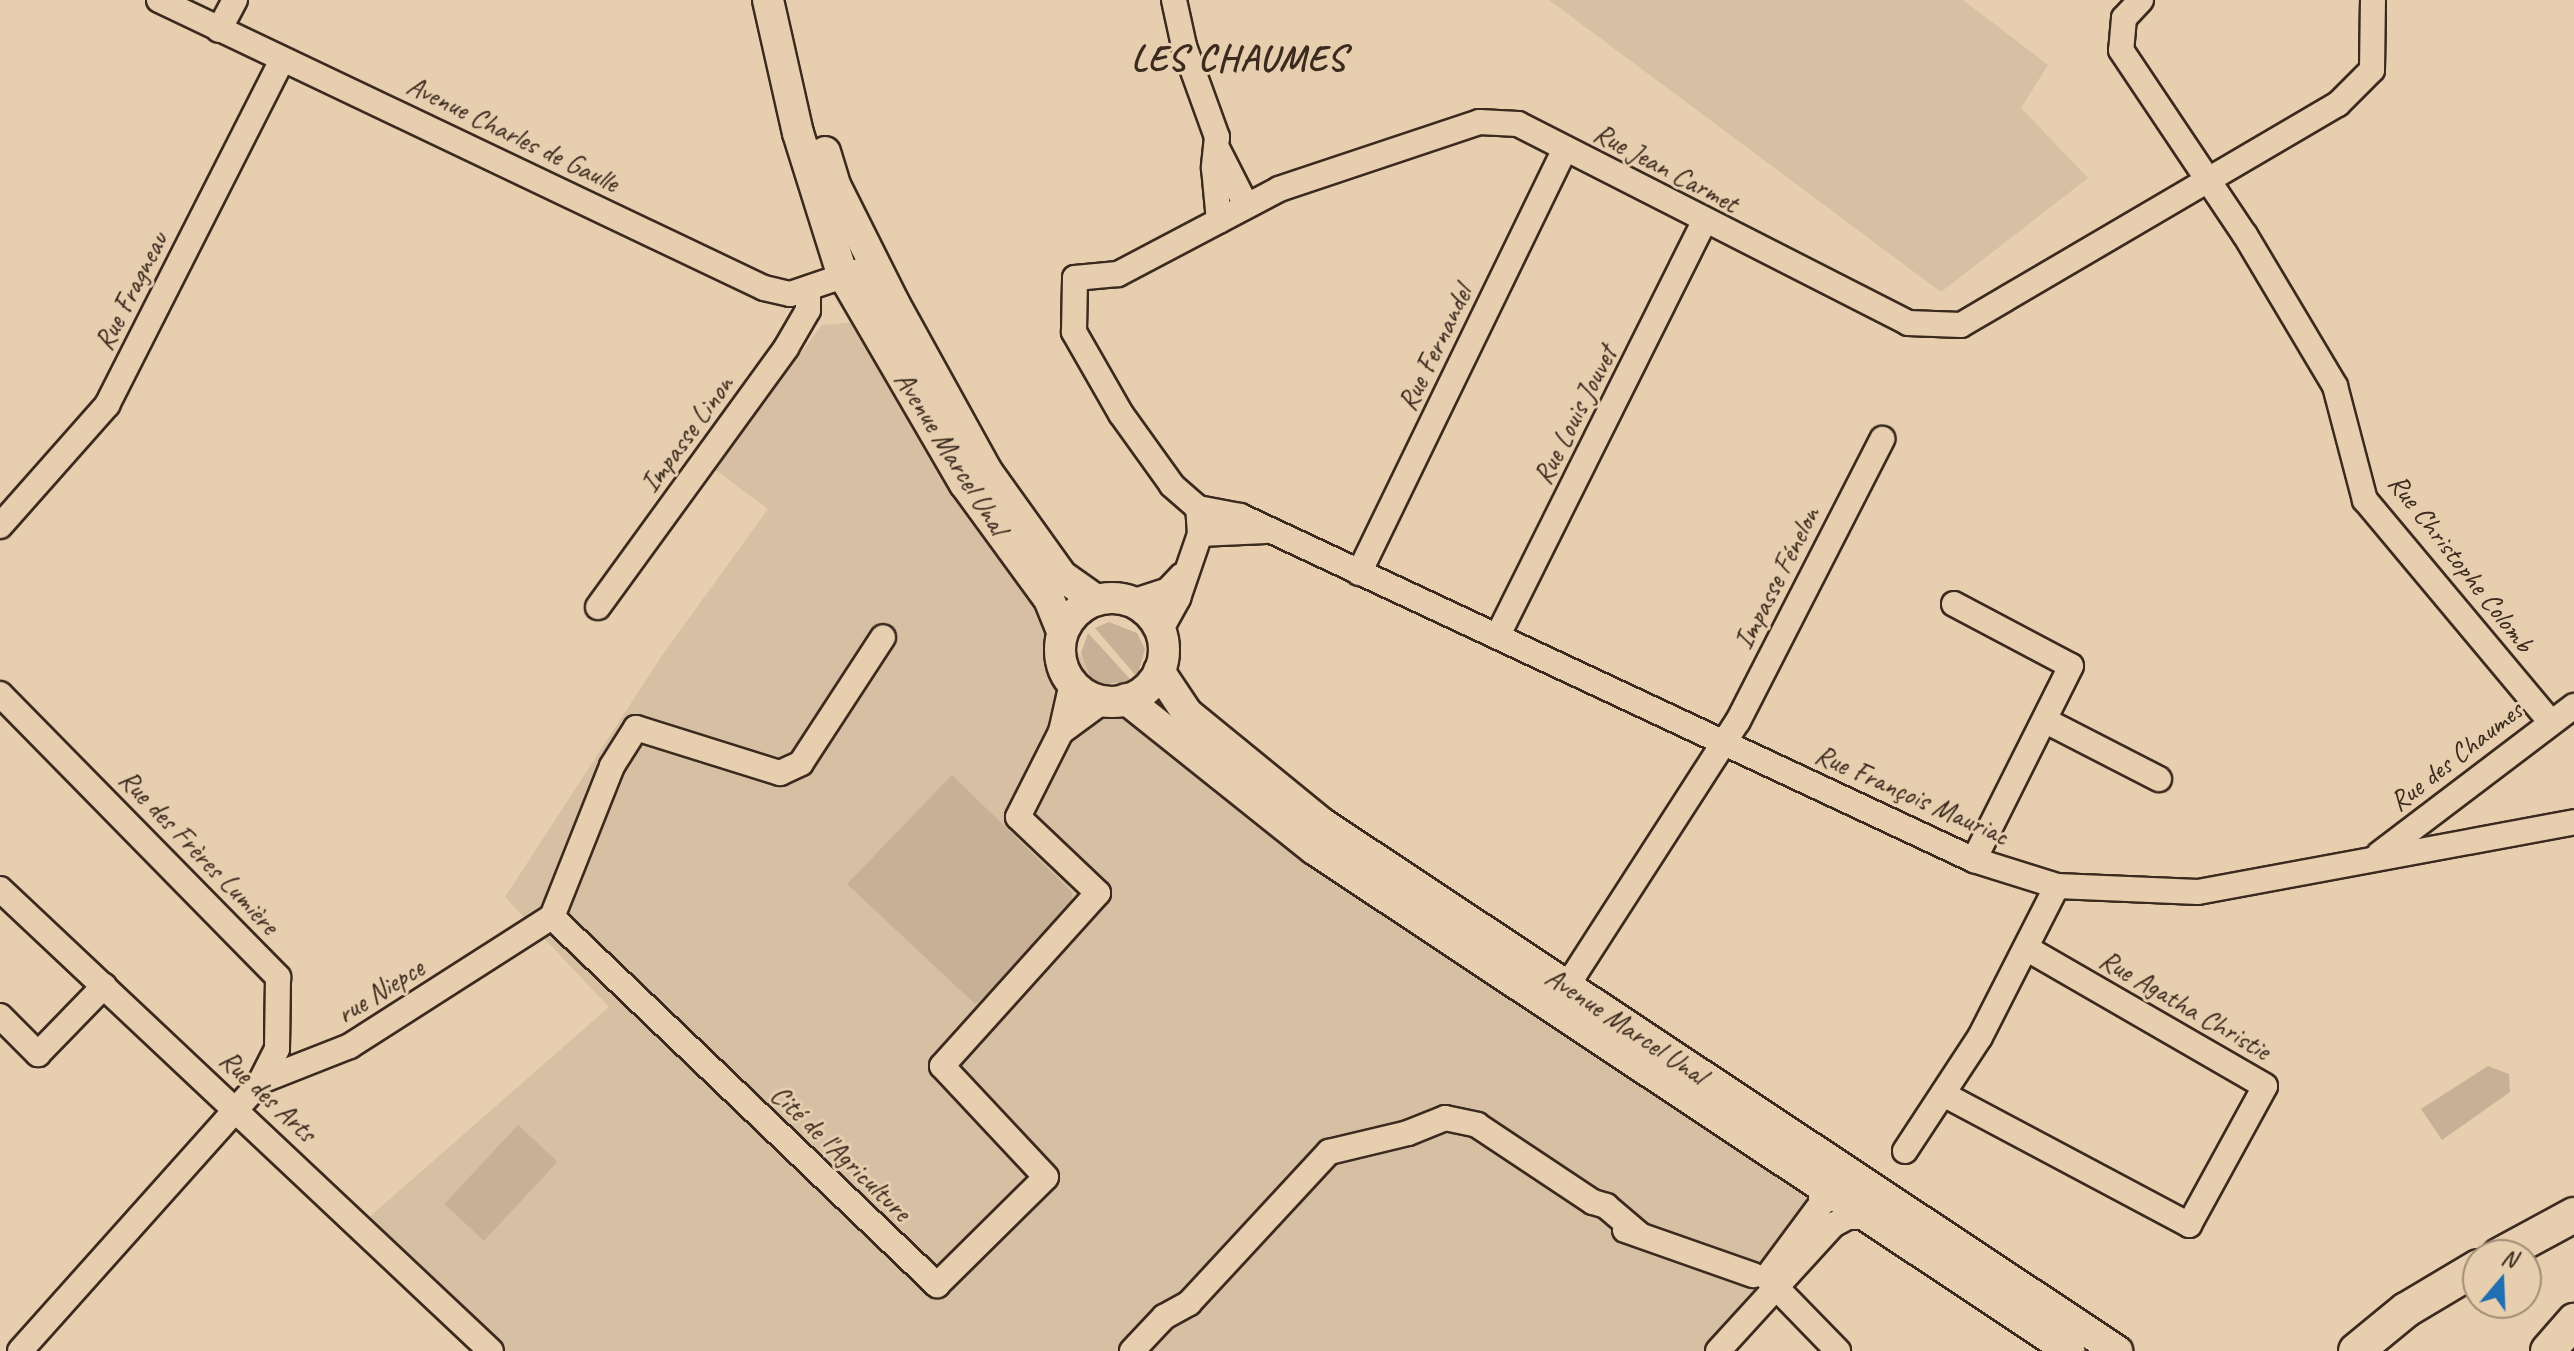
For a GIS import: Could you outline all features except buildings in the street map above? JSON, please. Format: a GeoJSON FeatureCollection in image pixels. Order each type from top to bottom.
{"type":"FeatureCollection","features":[{"type":"Feature","properties":{"kind":"highway"},"geometry":{"type":"LineString","coordinates":[[2530,1239],[2574,1215]]}},
{"type":"Feature","properties":{"kind":"highway"},"geometry":{"type":"LineString","coordinates":[[2356,1351],[2406,1310],[2462,1277]]}},
{"type":"Feature","properties":{"kind":"highway"},"geometry":{"type":"LineString","coordinates":[[2548,1351],[2574,1321]]}},
{"type":"Feature","properties":{"kind":"main road"},"geometry":{"type":"LineString","coordinates":[[768,0],[785,63]]}},
{"type":"Feature","properties":{"kind":"main road","name":"Avenue Marcel Unal"},"geometry":{"type":"LineString","coordinates":[[785,63],[798,133],[842,273],[965,484],[1049,599],[1062,632]]}},
{"type":"Feature","properties":{"kind":"main road","name":"Avenue Marcel Unal"},"geometry":{"type":"LineString","coordinates":[[785,63],[875,266],[961,426],[1062,576],[1096,600]]}},
{"type":"Feature","properties":{"kind":"main road"},"geometry":{"type":"LineString","coordinates":[[1096,600],[1132,602],[1148,612],[1160,631],[1164,656],[1159,671],[1142,692],[1115,700],[1072,683],[1060,660],[1062,632],[1077,610],[1096,600]]}},
{"type":"Feature","properties":{"kind":"main road","name":"Avenue Marcel Unal"},"geometry":{"type":"LineString","coordinates":[[1159,671],[1187,713],[1320,822],[2117,1351]]}},
{"type":"Feature","properties":{"kind":"main road","name":"Avenue Marcel Unal"},"geometry":{"type":"LineString","coordinates":[[1115,700],[1314,849],[1826,1195],[1869,1217],[2070,1351]]}},
{"type":"Feature","properties":{"kind":"street","name":"Avenue Charles de Gaulle"},"geometry":{"type":"LineString","coordinates":[[159,0],[764,288],[790,294],[842,273]]}},
{"type":"Feature","properties":{"kind":"street"},"geometry":{"type":"LineString","coordinates":[[219,30],[235,0]]}},
{"type":"Feature","properties":{"kind":"street"},"geometry":{"type":"LineString","coordinates":[[1174,0],[1184,46],[1213,117],[1218,150],[1246,205]]}},
{"type":"Feature","properties":{"kind":"street","name":"Rue Christophe Colomb"},"geometry":{"type":"LineString","coordinates":[[2141,0],[2124,18],[2121,50],[2209,181],[2335,386],[2365,500],[2550,721]]}},
{"type":"Feature","properties":{"kind":"street","name":"Rue Jean Carmet"},"geometry":{"type":"LineString","coordinates":[[1198,508],[1172,485],[1121,414],[1074,332],[1075,278],[1118,274],[1246,205],[1479,122],[1518,124],[1704,222],[1908,323],[1961,325],[2338,104],[2372,70],[2373,0]]}},
{"type":"Feature","properties":{"kind":"street","name":"Rue Fragneau"},"geometry":{"type":"LineString","coordinates":[[0,526],[107,405],[282,60]]}},
{"type":"Feature","properties":{"kind":"street","name":"Rue Fernandel"},"geometry":{"type":"LineString","coordinates":[[1359,573],[1565,149]]}},
{"type":"Feature","properties":{"kind":"street"},"geometry":{"type":"LineString","coordinates":[[1218,150],[1214,168],[1219,221]]}},
{"type":"Feature","properties":{"kind":"street"},"geometry":{"type":"LineString","coordinates":[[825,218],[858,256],[875,266]]}},
{"type":"Feature","properties":{"kind":"street","name":"Rue Louis Jouvet"},"geometry":{"type":"LineString","coordinates":[[1498,635],[1704,222]]}},
{"type":"Feature","properties":{"kind":"street"},"geometry":{"type":"LineString","coordinates":[[842,273],[855,272],[865,280],[933,397],[961,426]]}},
{"type":"Feature","properties":{"kind":"street","name":"Impasse Linon"},"geometry":{"type":"LineString","coordinates":[[598,607],[786,348],[808,310],[808,289]]}},
{"type":"Feature","properties":{"kind":"street","name":"Impasse Fénelon"},"geometry":{"type":"LineString","coordinates":[[1567,986],[1724,742],[1882,439]]}},
{"type":"Feature","properties":{"kind":"street"},"geometry":{"type":"LineString","coordinates":[[1160,631],[1178,598],[1181,576],[1200,534],[1198,508]]}},
{"type":"Feature","properties":{"kind":"street","name":"Rue François Mauriac"},"geometry":{"type":"LineString","coordinates":[[1198,508],[1240,516],[1974,860],[2057,886],[2198,892],[2377,855],[2574,822]]}},
{"type":"Feature","properties":{"kind":"street","name":"Rue François Mauriac"},"geometry":{"type":"LineString","coordinates":[[1200,534],[1269,531]]}},
{"type":"Feature","properties":{"kind":"street"},"geometry":{"type":"LineString","coordinates":[[1132,602],[1168,590],[1181,576]]}},
{"type":"Feature","properties":{"kind":"street"},"geometry":{"type":"LineString","coordinates":[[1954,604],[2071,666],[1974,860]]}},
{"type":"Feature","properties":{"kind":"street"},"geometry":{"type":"LineString","coordinates":[[552,917],[612,766],[636,728],[780,773],[801,763],[883,637]]}},
{"type":"Feature","properties":{"kind":"street","name":"Cité de l'Agriculture"},"geometry":{"type":"LineString","coordinates":[[552,917],[937,1285],[1046,1177],[942,1066],[1098,893],[1018,817],[1061,732],[1072,683]]}},
{"type":"Feature","properties":{"kind":"street","name":"Rue des Frères Lumière"},"geometry":{"type":"LineString","coordinates":[[0,694],[278,977],[277,1049],[261,1081]]}},
{"type":"Feature","properties":{"kind":"street","name":"Cité de l'Agriculture"},"geometry":{"type":"LineString","coordinates":[[1061,732],[1115,700]]}},
{"type":"Feature","properties":{"kind":"street","name":"Rue des Chaumes"},"geometry":{"type":"LineString","coordinates":[[2377,855],[2550,721],[2574,706]]}},
{"type":"Feature","properties":{"kind":"street"},"geometry":{"type":"LineString","coordinates":[[2046,721],[2159,779]]}},
{"type":"Feature","properties":{"kind":"street"},"geometry":{"type":"LineString","coordinates":[[1905,1151],[1943,1094],[2028,949],[2057,886]]}},
{"type":"Feature","properties":{"kind":"street","name":"Rue des Arts"},"geometry":{"type":"LineString","coordinates":[[0,889],[238,1108],[491,1351]]}},
{"type":"Feature","properties":{"kind":"street"},"geometry":{"type":"LineString","coordinates":[[1383,895],[1549,991],[1561,994],[1567,986]]}},
{"type":"Feature","properties":{"kind":"street","name":"rue Niepce"},"geometry":{"type":"LineString","coordinates":[[20,1351],[261,1081],[350,1046],[552,917]]}},
{"type":"Feature","properties":{"kind":"street","name":"Rue Agatha Christie"},"geometry":{"type":"LineString","coordinates":[[1943,1094],[2189,1225],[2265,1086],[2028,949]]}},
{"type":"Feature","properties":{"kind":"street"},"geometry":{"type":"LineString","coordinates":[[0,1016],[38,1054],[104,986]]}},
{"type":"Feature","properties":{"kind":"street"},"geometry":{"type":"LineString","coordinates":[[1132,1351],[1164,1317],[1189,1303],[1329,1152],[1408,1133],[1445,1118],[1462,1117],[1593,1202],[1606,1206],[1639,1234],[1761,1288],[1838,1351]]}},
{"type":"Feature","properties":{"kind":"street"},"geometry":{"type":"LineString","coordinates":[[1718,1351],[1740,1328],[1761,1288],[1826,1195],[1861,1192],[2044,1305]]}},
{"type":"Feature","properties":{"kind":"street"},"geometry":{"type":"LineString","coordinates":[[1761,1288],[1833,1225],[1848,1217],[1869,1217]]}},
{"type":"Feature","properties":{"kind":"shaded area"},"geometry":{"type":"Polygon","coordinates":[[[1549,0],[1963,0],[2048,65],[2021,108],[2088,178],[1941,292],[1549,0]]]}},
{"type":"Feature","properties":{"kind":"shaded area"},"geometry":{"type":"Polygon","coordinates":[[[856,322],[965,511],[1039,614],[1162,738],[1807,1194],[1779,1303],[1724,1351],[491,1351],[359,1226],[609,1007],[505,897],[661,657],[768,509],[713,468],[822,325],[856,322]]]}},
{"type":"Feature","properties":{"kind":"shaded area"},"geometry":{"type":"Polygon","coordinates":[[[1109,622],[1137,633],[1145,649],[1137,677],[1095,628],[1109,622]]]}},
{"type":"Feature","properties":{"kind":"shaded area"},"geometry":{"type":"Polygon","coordinates":[[[1088,633],[1131,680],[1103,685],[1091,679],[1081,653],[1088,633]]]}},
{"type":"Feature","properties":{"kind":"shaded area"},"geometry":{"type":"Polygon","coordinates":[[[952,775],[1072,892],[1072,907],[997,988],[975,1004],[847,884],[952,775]]]}},
{"type":"Feature","properties":{"kind":"shaded area"},"geometry":{"type":"Polygon","coordinates":[[[2488,1066],[2509,1074],[2510,1092],[2442,1140],[2421,1109],[2488,1066]]]}},
{"type":"Feature","properties":{"kind":"shaded area"},"geometry":{"type":"Polygon","coordinates":[[[518,1125],[557,1162],[484,1241],[444,1204],[518,1125]]]}},
{"type":"Feature","properties":{"kind":"district","name":"LES CHAUMES"},"geometry":{"type":"Point","coordinates":[1239,59]}}]}
